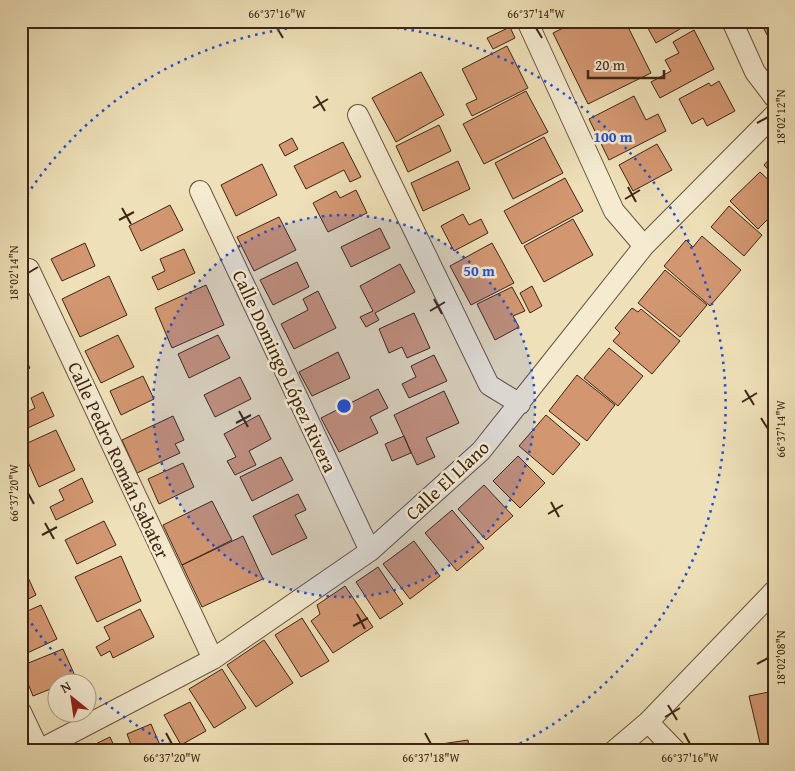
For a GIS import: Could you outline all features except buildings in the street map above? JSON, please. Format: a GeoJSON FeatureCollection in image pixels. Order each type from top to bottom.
{"type":"FeatureCollection","features":[{"type":"Feature","properties":{"kind":"street"},"geometry":{"type":"LineString","coordinates":[[527,21],[614,211],[644,246]]}},
{"type":"Feature","properties":{"kind":"street"},"geometry":{"type":"LineString","coordinates":[[732,21],[755,72],[774,97]]}},
{"type":"Feature","properties":{"kind":"street"},"geometry":{"type":"LineString","coordinates":[[358,115],[489,385],[520,404]]}},
{"type":"Feature","properties":{"kind":"street","name":"Calle El Llano"},"geometry":{"type":"LineString","coordinates":[[39,750],[213,658],[370,552],[481,451],[644,246],[774,115]]}},
{"type":"Feature","properties":{"kind":"street","name":"Calle Domingo López Rivera"},"geometry":{"type":"LineString","coordinates":[[200,190],[370,552]]}},
{"type":"Feature","properties":{"kind":"street","name":"Calle Pedro Román Sabater"},"geometry":{"type":"LineString","coordinates":[[21,271],[29,269],[213,658]]}},
{"type":"Feature","properties":{"kind":"street"},"geometry":{"type":"LineString","coordinates":[[615,750],[648,722],[774,591]]}},
{"type":"Feature","properties":{"kind":"street"},"geometry":{"type":"LineString","coordinates":[[21,712],[39,750]]}},
{"type":"Feature","properties":{"kind":"street"},"geometry":{"type":"LineString","coordinates":[[648,722],[675,750]]}}]}
